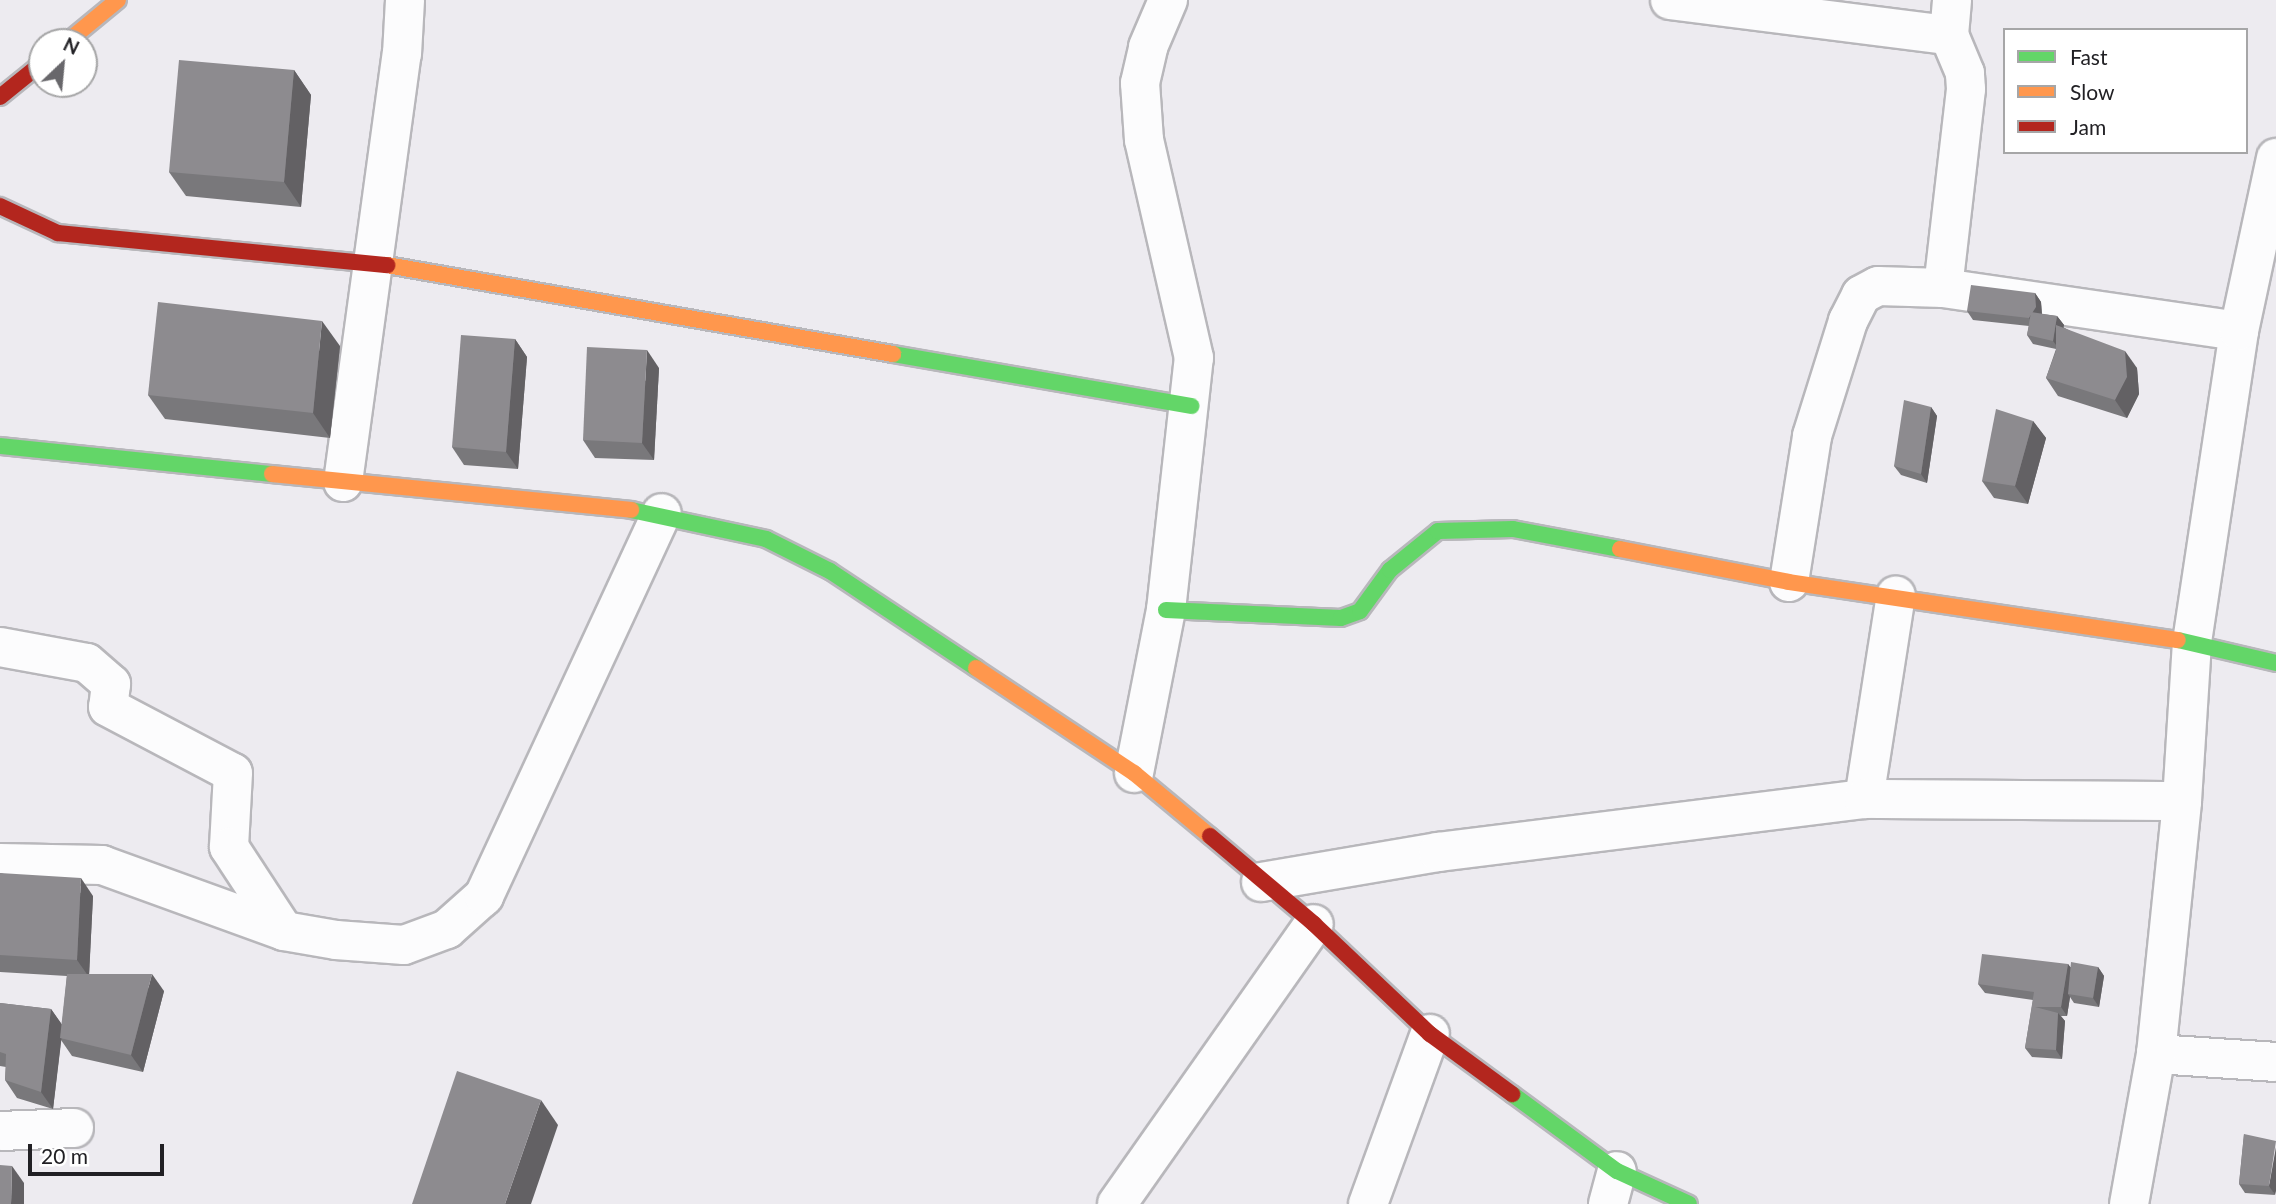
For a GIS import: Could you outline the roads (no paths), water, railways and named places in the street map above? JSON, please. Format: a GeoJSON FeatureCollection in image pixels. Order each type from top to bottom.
{"type":"FeatureCollection","features":[{"type":"Feature","properties":{"kind":"street"},"geometry":{"type":"LineString","coordinates":[[343,482],[405,0]]}},
{"type":"Feature","properties":{"kind":"street"},"geometry":{"type":"LineString","coordinates":[[1135,772],[1166,610],[1191,406],[1194,358],[1144,140],[1140,83],[1148,47],[1168,0]]}},
{"type":"Feature","properties":{"kind":"street"},"geometry":{"type":"LineString","coordinates":[[1670,0],[1950,17],[1965,73],[1966,89],[1944,288]]}},
{"type":"Feature","properties":{"kind":"street"},"geometry":{"type":"LineString","coordinates":[[80,28],[102,4]]}},
{"type":"Feature","properties":{"kind":"street"},"geometry":{"type":"LineString","coordinates":[[0,97],[28,74]]}},
{"type":"Feature","properties":{"kind":"street"},"geometry":{"type":"LineString","coordinates":[[2129,1204],[2156,1054],[2182,801],[2192,642],[2239,331],[2271,216],[2276,158]]}},
{"type":"Feature","properties":{"kind":"street"},"geometry":{"type":"LineString","coordinates":[[0,205],[58,233],[373,263],[1191,406]]}},
{"type":"Feature","properties":{"kind":"street"},"geometry":{"type":"LineString","coordinates":[[1789,582],[1812,436],[1848,321],[1861,295],[1878,286],[1944,288],[2239,331]]}},
{"type":"Feature","properties":{"kind":"street"},"geometry":{"type":"LineString","coordinates":[[0,446],[662,513],[766,539],[830,571],[1135,772],[1261,882],[1314,924],[1430,1034],[1613,1187],[1689,1204]]}},
{"type":"Feature","properties":{"kind":"street"},"geometry":{"type":"LineString","coordinates":[[0,863],[102,865],[284,931],[404,945],[447,929],[484,897],[662,513]]}},
{"type":"Feature","properties":{"kind":"street"},"geometry":{"type":"LineString","coordinates":[[1166,610],[1341,618],[1360,611],[1391,570],[1438,531],[1513,529],[1789,582],[1896,595],[2192,642],[2276,663]]}},
{"type":"Feature","properties":{"kind":"street"},"geometry":{"type":"LineString","coordinates":[[1864,799],[1896,595]]}},
{"type":"Feature","properties":{"kind":"street"},"geometry":{"type":"LineString","coordinates":[[0,647],[87,663],[111,684],[108,707],[233,773],[229,847],[284,931]]}},
{"type":"Feature","properties":{"kind":"street"},"geometry":{"type":"LineString","coordinates":[[1261,882],[1438,852],[1864,799],[2182,801]]}},
{"type":"Feature","properties":{"kind":"street"},"geometry":{"type":"LineString","coordinates":[[1117,1204],[1314,924]]}},
{"type":"Feature","properties":{"kind":"street"},"geometry":{"type":"LineString","coordinates":[[1368,1204],[1430,1034]]}},
{"type":"Feature","properties":{"kind":"street"},"geometry":{"type":"LineString","coordinates":[[2156,1054],[2276,1062]]}},
{"type":"Feature","properties":{"kind":"street"},"geometry":{"type":"LineString","coordinates":[[0,1131],[74,1128]]}}]}
